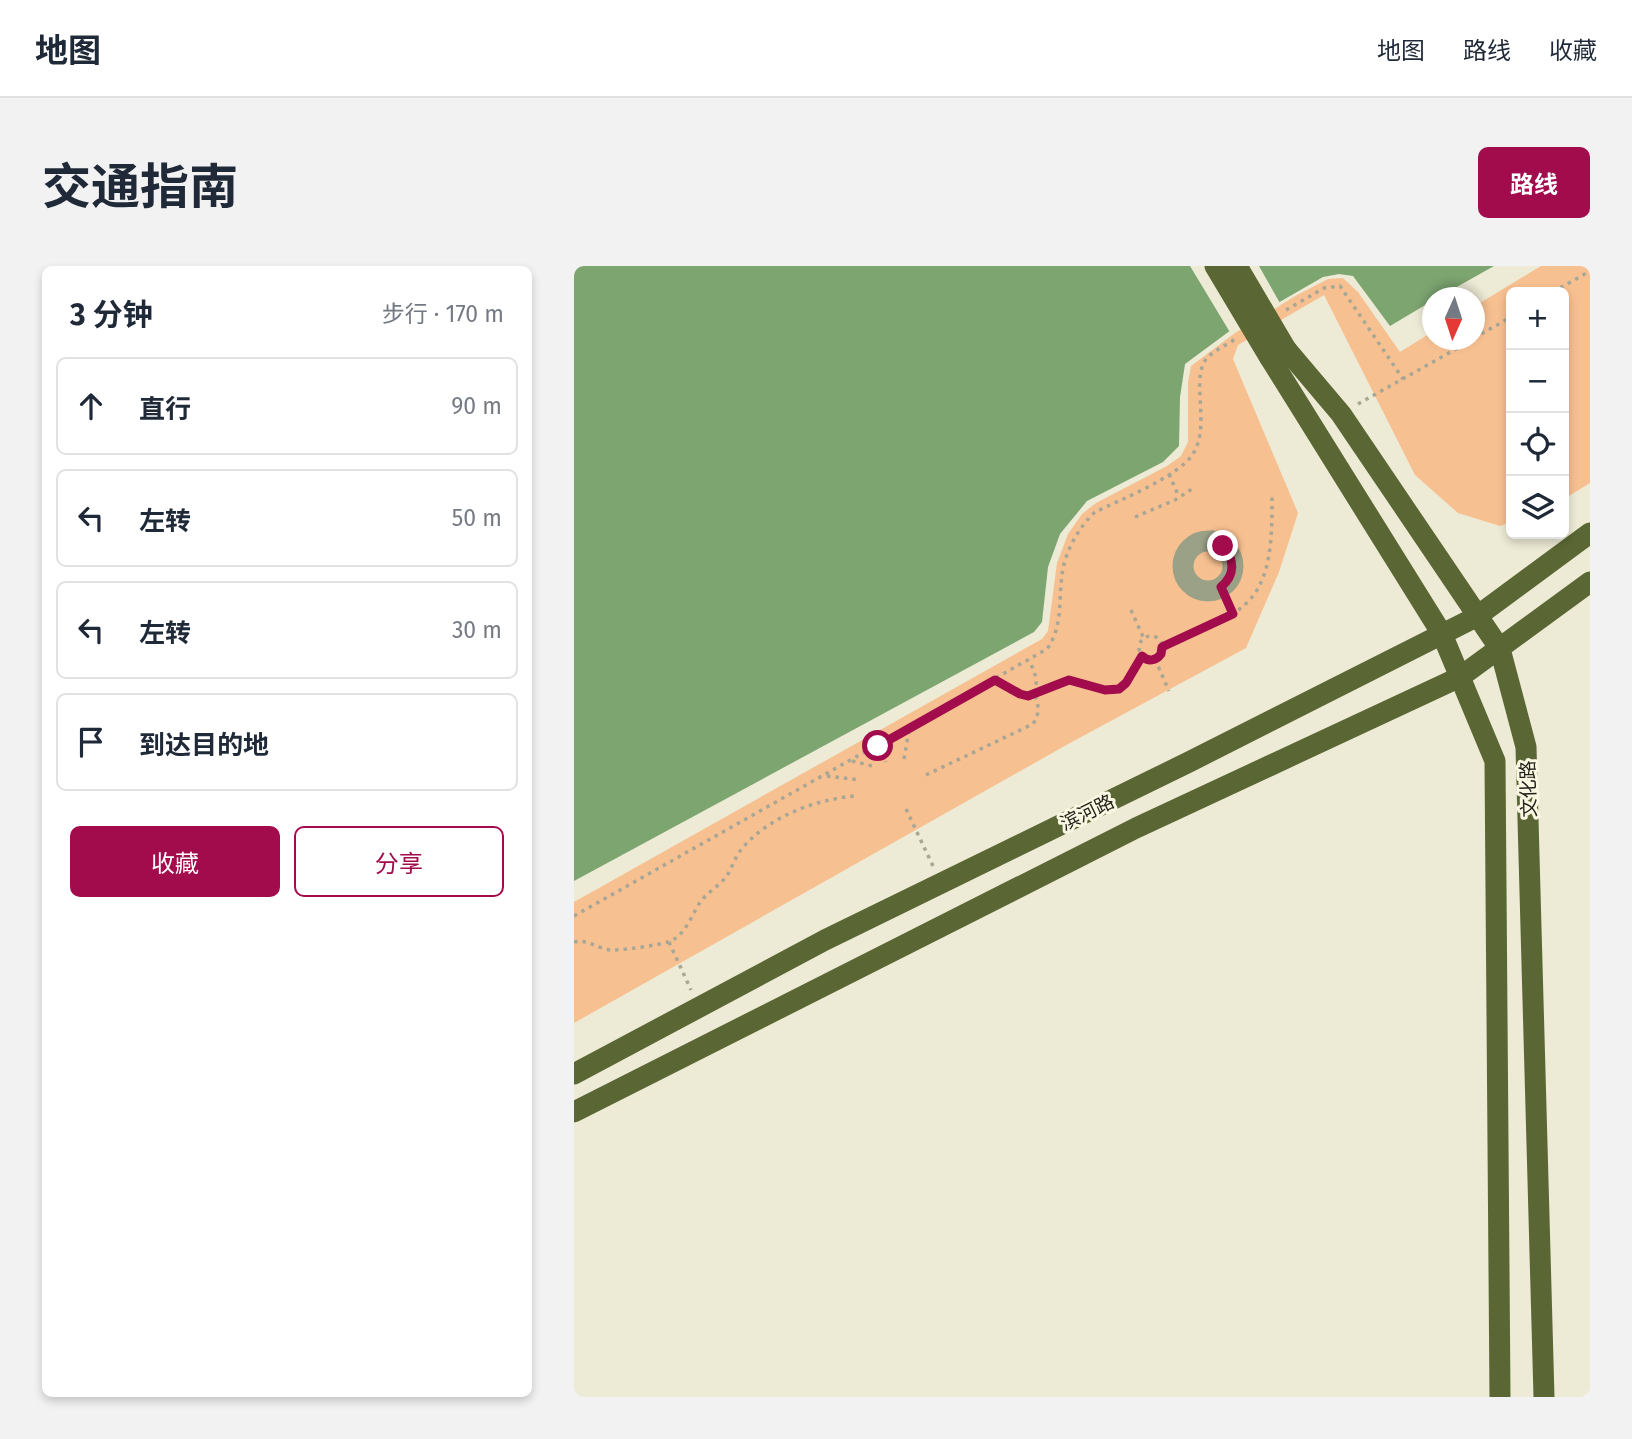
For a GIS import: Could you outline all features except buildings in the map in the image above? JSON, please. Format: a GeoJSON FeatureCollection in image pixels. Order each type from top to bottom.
{"type":"FeatureCollection","features":[{"type":"Feature","properties":{"kind":"main road","name":"文化路"},"geometry":{"type":"LineString","coordinates":[[1215,266],[1278,354],[1442,634],[1495,761],[1500,1397]]}},
{"type":"Feature","properties":{"kind":"main road","name":"文化路"},"geometry":{"type":"LineString","coordinates":[[1237,266],[1278,354],[1341,414],[1500,649],[1527,747],[1544,1397]]}},
{"type":"Feature","properties":{"kind":"main road","name":"滨河路"},"geometry":{"type":"LineString","coordinates":[[574,1074],[825,940],[1189,762],[1476,617],[1590,533]]}},
{"type":"Feature","properties":{"kind":"main road","name":"滨河路"},"geometry":{"type":"LineString","coordinates":[[574,1112],[1136,828],[1460,677],[1590,582]]}},
{"type":"Feature","properties":{"kind":"street"},"geometry":{"type":"LineString","coordinates":[[1212,533],[1232,559],[1231,575],[1221,587],[1213,590],[1197,589],[1190,584],[1183,569],[1186,553],[1212,533]]}},
{"type":"Feature","properties":{"kind":"path"},"geometry":{"type":"LineString","coordinates":[[1562,287],[1590,271]]}},
{"type":"Feature","properties":{"kind":"path"},"geometry":{"type":"LineString","coordinates":[[1284,311],[1324,288],[1340,286],[1403,379]]}},
{"type":"Feature","properties":{"kind":"path"},"geometry":{"type":"LineString","coordinates":[[1485,332],[1506,320]]}},
{"type":"Feature","properties":{"kind":"path"},"geometry":{"type":"LineString","coordinates":[[574,916],[1047,649],[1058,626],[1064,564],[1069,549],[1086,520],[1095,512],[1182,466],[1193,454],[1203,426],[1200,379],[1202,366],[1209,356],[1248,332]]}},
{"type":"Feature","properties":{"kind":"path"},"geometry":{"type":"LineString","coordinates":[[1341,414],[1454,350]]}},
{"type":"Feature","properties":{"kind":"path"},"geometry":{"type":"LineString","coordinates":[[1169,474],[1179,497]]}},
{"type":"Feature","properties":{"kind":"path"},"geometry":{"type":"LineString","coordinates":[[1135,517],[1192,489]]}},
{"type":"Feature","properties":{"kind":"path"},"geometry":{"type":"LineString","coordinates":[[1162,647],[1233,614],[1254,595],[1265,569],[1272,520],[1272,495]]}},
{"type":"Feature","properties":{"kind":"path"},"geometry":{"type":"LineString","coordinates":[[1221,587],[1233,614]]}},
{"type":"Feature","properties":{"kind":"path"},"geometry":{"type":"LineString","coordinates":[[1131,610],[1144,639]]}},
{"type":"Feature","properties":{"kind":"path"},"geometry":{"type":"LineString","coordinates":[[1156,638],[1162,647],[1161,654],[1155,659],[1148,660],[1142,656],[1139,648],[1144,639],[1156,638]]}},
{"type":"Feature","properties":{"kind":"path"},"geometry":{"type":"LineString","coordinates":[[995,680],[1028,696],[1069,680],[1105,690],[1119,689],[1126,683],[1142,656]]}},
{"type":"Feature","properties":{"kind":"path"},"geometry":{"type":"LineString","coordinates":[[1155,659],[1169,691]]}},
{"type":"Feature","properties":{"kind":"path"},"geometry":{"type":"LineString","coordinates":[[926,775],[1033,724],[1038,716],[1034,692],[1037,685],[1036,674],[1029,660]]}},
{"type":"Feature","properties":{"kind":"path"},"geometry":{"type":"LineString","coordinates":[[904,759],[909,729]]}},
{"type":"Feature","properties":{"kind":"path"},"geometry":{"type":"LineString","coordinates":[[878,746],[886,762]]}},
{"type":"Feature","properties":{"kind":"path"},"geometry":{"type":"LineString","coordinates":[[852,761],[876,767]]}},
{"type":"Feature","properties":{"kind":"path"},"geometry":{"type":"LineString","coordinates":[[825,775],[860,780]]}},
{"type":"Feature","properties":{"kind":"path"},"geometry":{"type":"LineString","coordinates":[[574,942],[591,943],[607,950],[621,951],[669,942],[681,934],[702,900],[721,882],[739,852],[757,834],[801,809],[831,798],[854,796]]}},
{"type":"Feature","properties":{"kind":"path"},"geometry":{"type":"LineString","coordinates":[[906,809],[942,883]]}},
{"type":"Feature","properties":{"kind":"path"},"geometry":{"type":"LineString","coordinates":[[669,942],[683,972]]}},
{"type":"Feature","properties":{"kind":"shaded area"},"geometry":{"type":"Polygon","coordinates":[[[574,266],[1494,266],[1457,287],[1422,287],[1422,307],[1390,326],[1353,276],[1339,274],[1323,277],[1231,330],[1185,364],[1180,397],[1179,446],[1163,462],[1087,501],[1060,534],[1048,567],[1042,622],[1034,632],[574,881],[574,266]]]}},
{"type":"Feature","properties":{"kind":"shaded area"},"geometry":{"type":"Polygon","coordinates":[[[1541,266],[1590,266],[1590,483],[1569,496],[1569,287],[1506,287],[1541,266]]]}},
{"type":"Feature","properties":{"kind":"shaded area"},"geometry":{"type":"Polygon","coordinates":[[[1343,278],[1358,292],[1400,352],[1422,338],[1422,350],[1485,350],[1485,300],[1506,287],[1506,524],[1500,526],[1458,513],[1415,475],[1324,295],[1238,345],[1233,359],[1298,513],[1279,572],[1246,648],[1070,743],[574,1023],[574,902],[1042,639],[1048,631],[1057,563],[1068,534],[1082,514],[1096,503],[1181,456],[1188,442],[1188,382],[1191,366],[1235,333],[1328,279],[1343,278]]]}},
{"type":"Feature","properties":{"kind":"pier"},"geometry":{"type":"Polygon","coordinates":[[[1190,266],[1259,266],[1281,305],[1231,334],[1190,266]]]}},
{"type":"Feature","properties":{"kind":"route"},"geometry":{"type":"LineString","coordinates":[[878,746],[995,680],[1028,696],[1069,680],[1105,690],[1119,689],[1126,683],[1142,656],[1148,660],[1155,659],[1161,654],[1162,647],[1233,614],[1221,587],[1227,582],[1233,567],[1232,559],[1223,546]]}}]}
